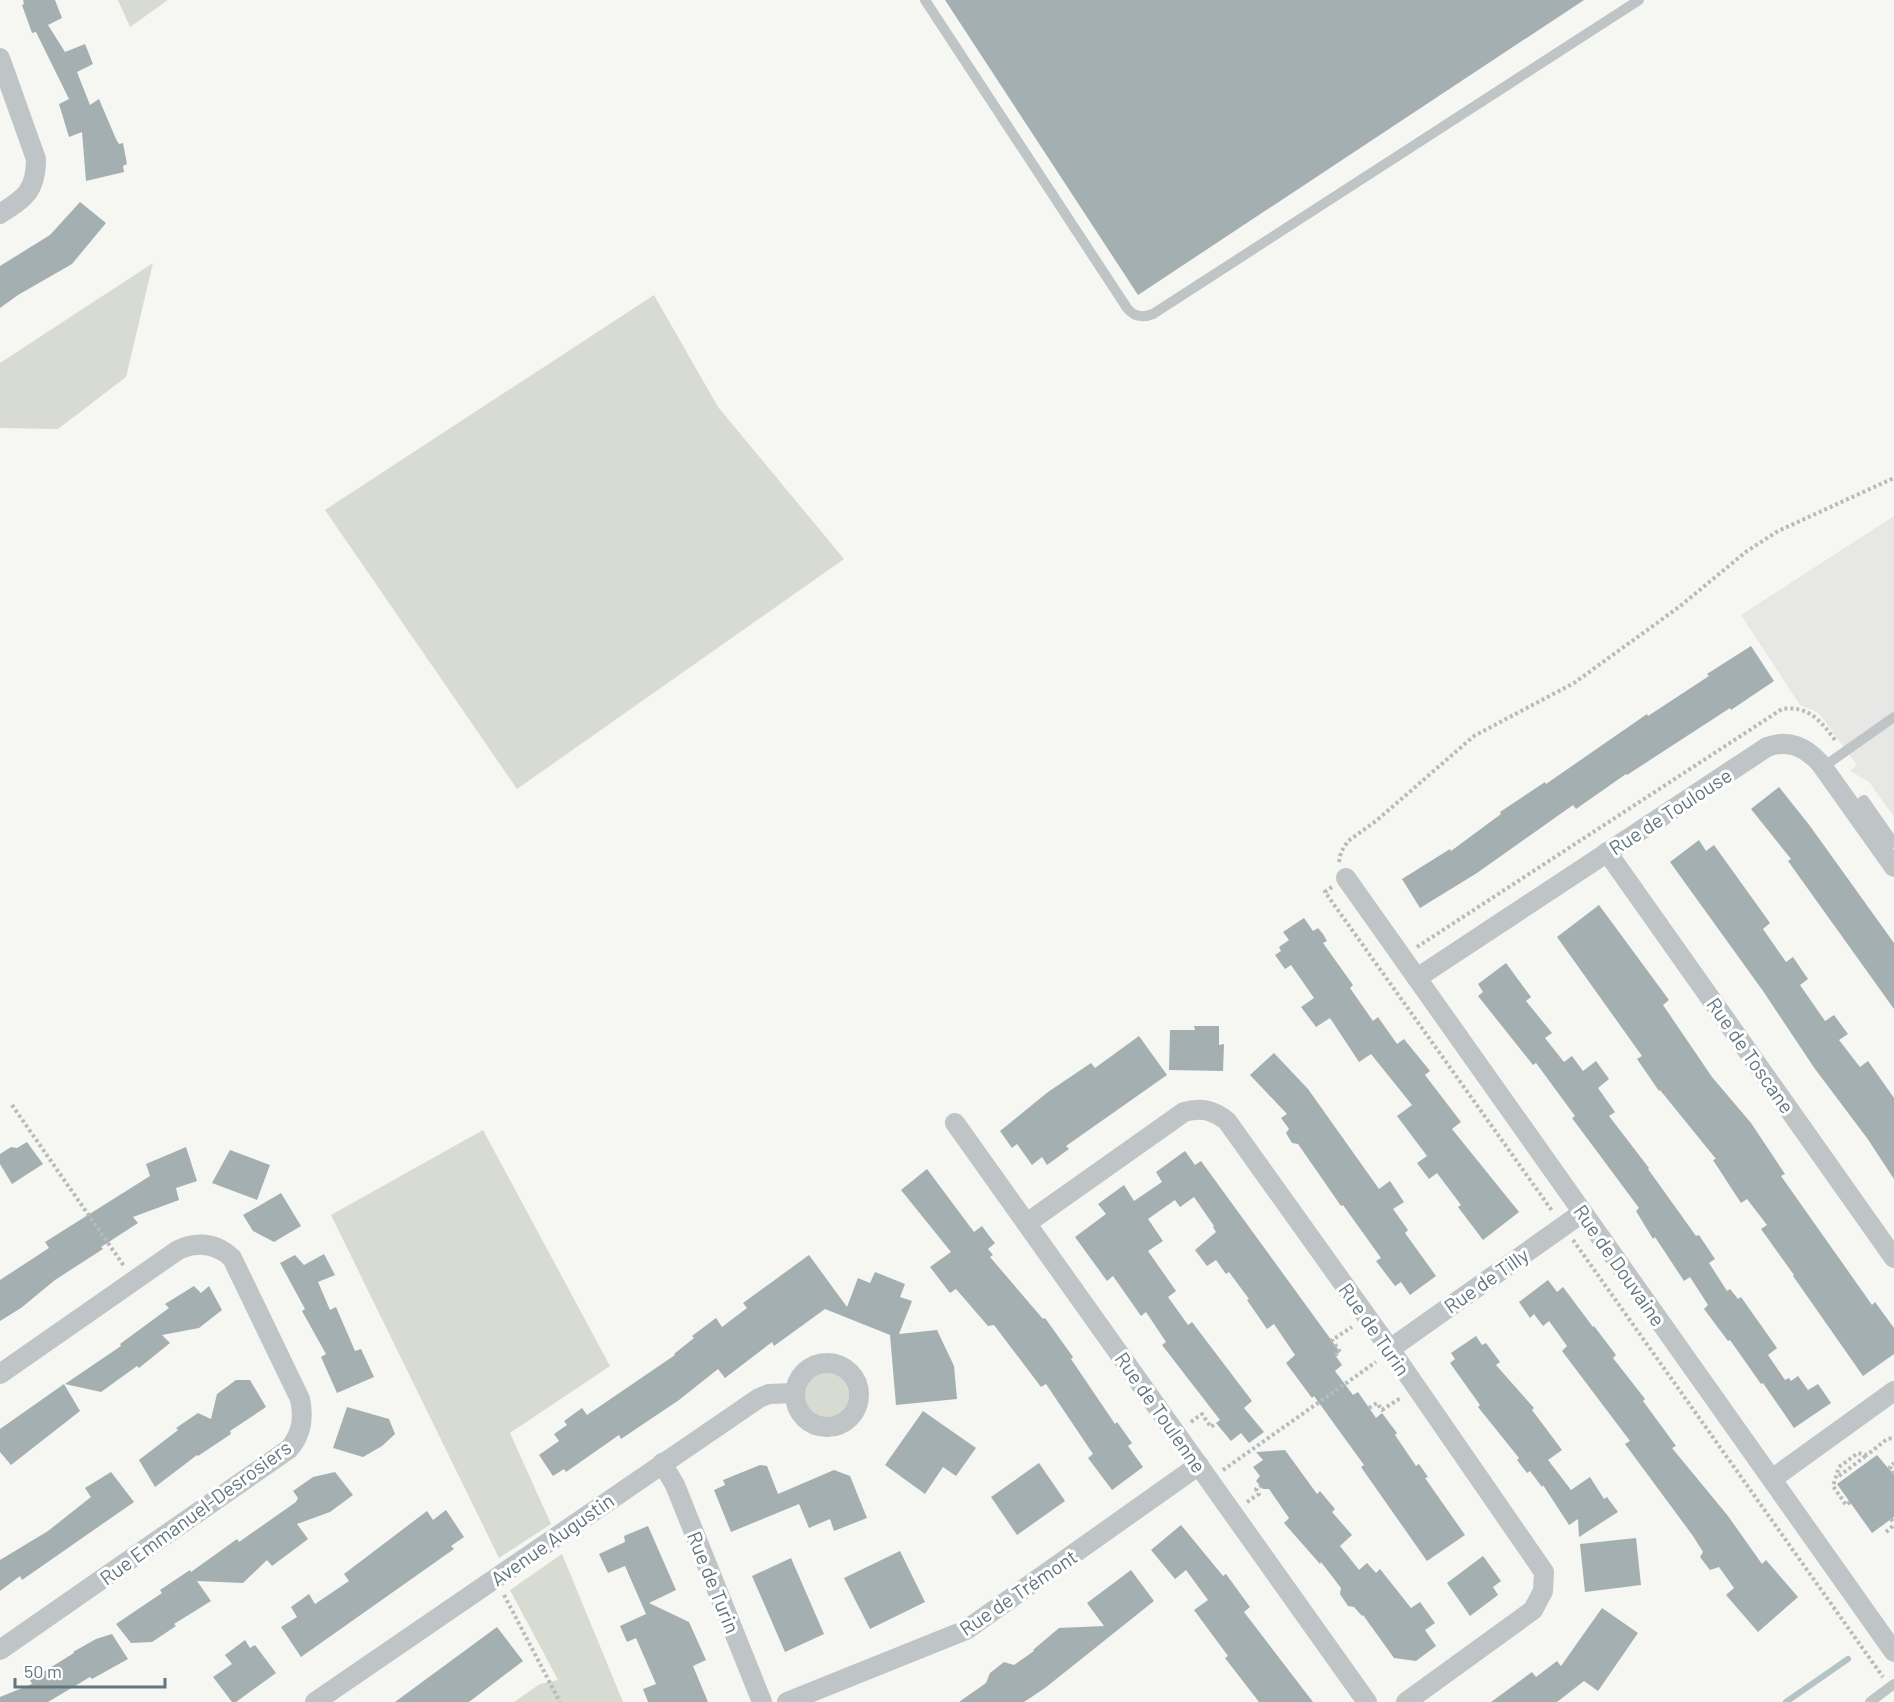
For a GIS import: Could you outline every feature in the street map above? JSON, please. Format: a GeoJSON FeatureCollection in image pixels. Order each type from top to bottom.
{"type":"FeatureCollection","features":[{"type":"Feature","properties":{"kind":"street"},"geometry":{"type":"LineString","coordinates":[[0,58],[36,159],[36,173],[27,195],[0,214]]}},
{"type":"Feature","properties":{"kind":"street","name":"Rue de Toulouse"},"geometry":{"type":"LineString","coordinates":[[1416,978],[1767,747],[1785,743],[1795,745],[1812,755],[1894,867]]}},
{"type":"Feature","properties":{"kind":"street","name":"Rue de Toscane"},"geometry":{"type":"LineString","coordinates":[[1607,852],[1894,1258]]}},
{"type":"Feature","properties":{"kind":"street","name":"Rue de Douvaine"},"geometry":{"type":"LineString","coordinates":[[1346,878],[1894,1652]]}},
{"type":"Feature","properties":{"kind":"street","name":"Rue de Turin"},"geometry":{"type":"LineString","coordinates":[[1027,1223],[1176,1116],[1192,1109],[1203,1108],[1227,1121],[1367,1317],[1384,1354],[1416,1387],[1540,1563],[1544,1572],[1545,1582],[1539,1602],[1526,1617],[1406,1702]]}},
{"type":"Feature","properties":{"kind":"street","name":"Rue de Toulenne"},"geometry":{"type":"LineString","coordinates":[[955,1123],[1366,1702]]}},
{"type":"Feature","properties":{"kind":"street","name":"Rue de Tilly"},"geometry":{"type":"LineString","coordinates":[[1384,1354],[1582,1213]]}},
{"type":"Feature","properties":{"kind":"street","name":"Rue Emmanuel-Desrosiers"},"geometry":{"type":"LineString","coordinates":[[0,1374],[178,1250],[190,1245],[201,1244],[224,1250],[232,1258],[300,1399],[302,1409],[300,1431],[296,1441],[289,1449],[0,1650]]}},
{"type":"Feature","properties":{"kind":"street"},"geometry":{"type":"LineString","coordinates":[[1772,1479],[1894,1391]]}},
{"type":"Feature","properties":{"kind":"street","name":"Avenue Augustin"},"geometry":{"type":"LineString","coordinates":[[315,1702],[759,1398],[769,1394],[794,1393]]}},
{"type":"Feature","properties":{"kind":"street","name":"Rue de Turin"},"geometry":{"type":"LineString","coordinates":[[662,1463],[675,1485],[762,1702]]}},
{"type":"Feature","properties":{"kind":"street","name":"Rue de Trémont"},"geometry":{"type":"LineString","coordinates":[[787,1702],[966,1630],[1198,1465]]}},
{"type":"Feature","properties":{"kind":"lane"},"geometry":{"type":"LineString","coordinates":[[925,0],[1127,308],[1133,314],[1145,316],[1153,314],[1639,0]]}},
{"type":"Feature","properties":{"kind":"lane"},"geometry":{"type":"LineString","coordinates":[[1823,767],[1894,717]]}},
{"type":"Feature","properties":{"kind":"lane"},"geometry":{"type":"LineString","coordinates":[[1853,808],[1864,800],[1894,843]]}},
{"type":"Feature","properties":{"kind":"lane"},"geometry":{"type":"LineString","coordinates":[[1870,1702],[1892,1685]]}},
{"type":"Feature","properties":{"kind":"path"},"geometry":{"type":"LineString","coordinates":[[1346,878],[1339,863],[1341,852],[1348,841],[1376,822],[1473,736],[1574,683],[1679,607],[1747,551],[1778,531],[1894,478]]}},
{"type":"Feature","properties":{"kind":"path","name":"Rue de Douvaine"},"geometry":{"type":"LineString","coordinates":[[1325,892],[1551,1210]]}},
{"type":"Feature","properties":{"kind":"path"},"geometry":{"type":"LineString","coordinates":[[12,1105],[126,1269]]}},
{"type":"Feature","properties":{"kind":"path","name":"Rue de Douvaine"},"geometry":{"type":"LineString","coordinates":[[1574,1241],[1892,1685]]}},
{"type":"Feature","properties":{"kind":"path"},"geometry":{"type":"LineString","coordinates":[[1335,1355],[1340,1352],[1332,1341],[1367,1317]]}},
{"type":"Feature","properties":{"kind":"path"},"geometry":{"type":"LineString","coordinates":[[1220,1472],[1384,1354]]}},
{"type":"Feature","properties":{"kind":"path"},"geometry":{"type":"LineString","coordinates":[[1369,1408],[1377,1403],[1382,1410],[1416,1387]]}},
{"type":"Feature","properties":{"kind":"path"},"geometry":{"type":"LineString","coordinates":[[1176,1434],[1203,1414],[1211,1426],[1216,1423]]}},
{"type":"Feature","properties":{"kind":"path"},"geometry":{"type":"LineString","coordinates":[[1850,1502],[1846,1505],[1833,1486],[1833,1480],[1887,1439],[1894,1438]]}},
{"type":"Feature","properties":{"kind":"path"},"geometry":{"type":"LineString","coordinates":[[1837,1477],[1839,1467],[1858,1453],[1867,1455]]}},
{"type":"Feature","properties":{"kind":"path"},"geometry":{"type":"LineString","coordinates":[[1892,1473],[1894,1472],[1890,1467],[1894,1463]]}},
{"type":"Feature","properties":{"kind":"path"},"geometry":{"type":"LineString","coordinates":[[1852,1465],[1855,1470]]}},
{"type":"Feature","properties":{"kind":"path"},"geometry":{"type":"LineString","coordinates":[[1886,1532],[1893,1522]]}},
{"type":"Feature","properties":{"kind":"path"},"geometry":{"type":"LineString","coordinates":[[502,1592],[560,1702]]}},
{"type":"Feature","properties":{"kind":"shaded area"},"geometry":{"type":"Polygon","coordinates":[[[118,0],[168,0],[130,27],[118,0]]]}},
{"type":"Feature","properties":{"kind":"shaded area"},"geometry":{"type":"Polygon","coordinates":[[[153,263],[126,377],[58,429],[0,428],[0,363],[153,263]]]}},
{"type":"Feature","properties":{"kind":"shaded area"},"geometry":{"type":"Polygon","coordinates":[[[654,295],[718,407],[844,559],[517,789],[325,510],[654,295]]]}},
{"type":"Feature","properties":{"kind":"shaded area"},"geometry":{"type":"Polygon","coordinates":[[[1894,516],[1894,817],[1869,782],[1850,771],[1857,765],[1821,716],[1800,705],[1741,615],[1894,516]]]}},
{"type":"Feature","properties":{"kind":"shaded area"},"geometry":{"type":"Polygon","coordinates":[[[483,1130],[610,1366],[510,1433],[551,1524],[499,1558],[331,1215],[483,1130]]]}},
{"type":"Feature","properties":{"kind":"shaded area"},"geometry":{"type":"Polygon","coordinates":[[[826,1372],[842,1379],[849,1395],[842,1411],[826,1418],[810,1411],[803,1395],[810,1379],[826,1372]]]}},
{"type":"Feature","properties":{"kind":"shaded area"},"geometry":{"type":"Polygon","coordinates":[[[562,1554],[623,1702],[514,1702],[540,1684],[558,1680],[510,1590],[562,1554]]]}},
{"type":"Feature","properties":{"kind":"building"},"geometry":{"type":"Polygon","coordinates":[[[23,0],[55,0],[62,18],[48,25],[65,52],[85,44],[93,64],[77,72],[90,105],[99,99],[116,139],[119,144],[123,143],[127,164],[123,166],[124,172],[86,181],[82,132],[69,137],[59,104],[69,99],[36,32],[32,33],[22,5],[23,0]]]}},
{"type":"Feature","properties":{"kind":"building"},"geometry":{"type":"Polygon","coordinates":[[[945,0],[1584,0],[1138,295],[945,0]]]}},
{"type":"Feature","properties":{"kind":"building"},"geometry":{"type":"Polygon","coordinates":[[[80,202],[106,223],[72,264],[0,308],[0,266],[50,235],[80,202]]]}},
{"type":"Feature","properties":{"kind":"building"},"geometry":{"type":"Polygon","coordinates":[[[1751,646],[1774,681],[1626,774],[1576,809],[1573,805],[1477,873],[1420,908],[1402,879],[1450,849],[1451,851],[1501,814],[1500,812],[1545,782],[1546,784],[1751,646]]]}},
{"type":"Feature","properties":{"kind":"building"},"geometry":{"type":"Polygon","coordinates":[[[1779,787],[1810,826],[1894,943],[1894,1009],[1788,861],[1791,859],[1751,809],[1779,787]]]}},
{"type":"Feature","properties":{"kind":"building"},"geometry":{"type":"Polygon","coordinates":[[[1699,840],[1706,851],[1714,845],[1770,923],[1763,929],[1786,962],[1793,957],[1808,979],[1800,985],[1825,1021],[1834,1015],[1848,1034],[1839,1040],[1860,1067],[1868,1061],[1894,1098],[1894,1179],[1670,862],[1699,840]]]}},
{"type":"Feature","properties":{"kind":"building"},"geometry":{"type":"Polygon","coordinates":[[[1599,905],[1669,1000],[1663,1005],[1712,1077],[1751,1123],[1785,1174],[1781,1176],[1872,1305],[1875,1302],[1894,1328],[1894,1354],[1863,1376],[1761,1229],[1767,1225],[1747,1199],[1741,1203],[1713,1160],[1716,1159],[1659,1091],[1637,1059],[1642,1056],[1557,937],[1599,905]]]}},
{"type":"Feature","properties":{"kind":"building"},"geometry":{"type":"Polygon","coordinates":[[[1304,918],[1313,931],[1318,928],[1323,934],[1327,941],[1323,943],[1353,985],[1350,988],[1373,1021],[1378,1017],[1397,1044],[1404,1039],[1430,1071],[1425,1075],[1461,1122],[1452,1129],[1519,1212],[1483,1240],[1458,1207],[1461,1205],[1437,1173],[1429,1179],[1417,1163],[1427,1156],[1397,1116],[1412,1105],[1371,1054],[1359,1062],[1330,1018],[1316,1027],[1301,1007],[1314,998],[1291,965],[1285,969],[1275,955],[1281,951],[1279,947],[1289,940],[1283,932],[1304,918]]]}},
{"type":"Feature","properties":{"kind":"building"},"geometry":{"type":"Polygon","coordinates":[[[1506,963],[1531,997],[1526,1001],[1552,1033],[1545,1038],[1564,1062],[1572,1056],[1583,1071],[1596,1061],[1609,1079],[1598,1088],[1615,1112],[1609,1116],[1649,1168],[1696,1236],[1699,1235],[1715,1259],[1709,1263],[1727,1291],[1730,1289],[1738,1299],[1741,1297],[1777,1348],[1768,1355],[1785,1380],[1789,1378],[1791,1381],[1798,1376],[1808,1390],[1818,1384],[1831,1403],[1794,1428],[1763,1383],[1761,1384],[1730,1340],[1728,1341],[1704,1309],[1708,1305],[1690,1277],[1684,1281],[1655,1237],[1653,1239],[1636,1211],[1639,1208],[1572,1118],[1575,1116],[1536,1063],[1533,1065],[1478,996],[1483,992],[1478,984],[1506,963]]]}},
{"type":"Feature","properties":{"kind":"building"},"geometry":{"type":"Polygon","coordinates":[[[1194,1026],[1219,1026],[1219,1045],[1224,1044],[1223,1071],[1169,1070],[1170,1030],[1195,1030],[1194,1026]]]}},
{"type":"Feature","properties":{"kind":"building"},"geometry":{"type":"Polygon","coordinates":[[[1139,1036],[1167,1075],[1066,1146],[1069,1149],[1047,1165],[1042,1157],[1032,1165],[1017,1144],[1012,1148],[1000,1131],[1048,1092],[1091,1063],[1095,1068],[1139,1036]]]}},
{"type":"Feature","properties":{"kind":"building"},"geometry":{"type":"Polygon","coordinates":[[[1274,1053],[1308,1089],[1379,1189],[1390,1181],[1404,1202],[1393,1209],[1408,1230],[1405,1233],[1436,1276],[1410,1295],[1401,1282],[1395,1286],[1376,1261],[1381,1258],[1298,1144],[1292,1143],[1286,1133],[1289,1129],[1281,1118],[1287,1114],[1250,1075],[1274,1053]]]}},
{"type":"Feature","properties":{"kind":"building"},"geometry":{"type":"Polygon","coordinates":[[[27,1142],[43,1164],[12,1184],[0,1164],[0,1154],[11,1147],[17,1148],[27,1142]]]}},
{"type":"Feature","properties":{"kind":"building"},"geometry":{"type":"Polygon","coordinates":[[[186,1147],[197,1181],[176,1188],[179,1200],[133,1217],[138,1223],[101,1247],[103,1249],[55,1280],[21,1308],[0,1321],[0,1280],[49,1248],[45,1242],[150,1176],[146,1164],[186,1147]]]}},
{"type":"Feature","properties":{"kind":"building"},"geometry":{"type":"Polygon","coordinates":[[[230,1150],[270,1165],[257,1200],[212,1183],[230,1150]]]}},
{"type":"Feature","properties":{"kind":"building"},"geometry":{"type":"Polygon","coordinates":[[[1185,1151],[1195,1165],[1201,1161],[1340,1352],[1335,1355],[1342,1365],[1335,1371],[1353,1395],[1358,1392],[1376,1418],[1382,1413],[1397,1433],[1395,1435],[1416,1466],[1419,1464],[1428,1477],[1425,1478],[1465,1535],[1427,1561],[1361,1467],[1364,1465],[1314,1396],[1312,1398],[1286,1363],[1295,1355],[1274,1324],[1267,1329],[1229,1272],[1226,1274],[1216,1260],[1207,1266],[1195,1250],[1216,1232],[1194,1197],[1180,1207],[1175,1200],[1148,1219],[1163,1241],[1148,1251],[1176,1291],[1168,1297],[1188,1325],[1192,1322],[1252,1401],[1244,1408],[1264,1432],[1249,1443],[1241,1433],[1231,1441],[1216,1423],[1220,1420],[1162,1345],[1166,1342],[1146,1312],[1141,1316],[1113,1276],[1107,1281],[1075,1237],[1106,1214],[1098,1204],[1124,1185],[1134,1201],[1162,1182],[1156,1172],[1185,1151]]]}},
{"type":"Feature","properties":{"kind":"building"},"geometry":{"type":"Polygon","coordinates":[[[927,1169],[974,1232],[982,1226],[995,1243],[988,1249],[993,1255],[990,1257],[1043,1319],[1045,1318],[1073,1357],[1071,1359],[1115,1424],[1117,1422],[1132,1443],[1128,1446],[1143,1467],[1112,1490],[1088,1458],[1093,1454],[1046,1384],[1041,1387],[994,1325],[988,1326],[956,1289],[950,1293],[930,1267],[951,1252],[901,1190],[927,1169]]]}},
{"type":"Feature","properties":{"kind":"building"},"geometry":{"type":"Polygon","coordinates":[[[281,1193],[301,1226],[274,1242],[253,1231],[243,1215],[281,1193]]]}},
{"type":"Feature","properties":{"kind":"building"},"geometry":{"type":"Polygon","coordinates":[[[324,1254],[335,1275],[318,1282],[330,1310],[336,1307],[355,1351],[361,1349],[374,1377],[337,1393],[321,1357],[326,1354],[302,1311],[305,1309],[280,1263],[295,1255],[304,1265],[324,1254]]]}},
{"type":"Feature","properties":{"kind":"building"},"geometry":{"type":"Polygon","coordinates":[[[809,1255],[847,1307],[858,1278],[870,1283],[875,1272],[905,1284],[900,1297],[912,1301],[899,1334],[937,1330],[954,1366],[957,1399],[896,1405],[890,1335],[825,1309],[774,1346],[772,1342],[725,1378],[718,1369],[679,1400],[621,1439],[619,1435],[566,1472],[564,1469],[553,1476],[539,1455],[559,1441],[554,1434],[567,1425],[564,1421],[582,1408],[587,1415],[675,1355],[694,1338],[692,1336],[716,1318],[722,1327],[747,1308],[743,1303],[809,1255]]]}},
{"type":"Feature","properties":{"kind":"building"},"geometry":{"type":"Polygon","coordinates":[[[1548,1280],[1557,1292],[1563,1287],[1616,1355],[1613,1358],[1645,1399],[1643,1401],[1676,1446],[1672,1448],[1728,1516],[1762,1564],[1766,1560],[1798,1597],[1758,1632],[1726,1595],[1734,1588],[1719,1567],[1710,1570],[1700,1557],[1703,1552],[1693,1536],[1625,1444],[1630,1441],[1562,1351],[1567,1346],[1549,1321],[1543,1326],[1534,1314],[1530,1318],[1519,1302],[1548,1280]]]}},
{"type":"Feature","properties":{"kind":"building"},"geometry":{"type":"Polygon","coordinates":[[[194,1286],[201,1293],[209,1286],[222,1310],[199,1328],[162,1335],[170,1343],[139,1368],[137,1366],[101,1392],[65,1384],[121,1346],[120,1344],[169,1308],[165,1304],[194,1286]]]}},
{"type":"Feature","properties":{"kind":"building"},"geometry":{"type":"Polygon","coordinates":[[[1476,1336],[1482,1345],[1486,1343],[1500,1362],[1496,1365],[1534,1408],[1532,1410],[1562,1450],[1548,1460],[1571,1490],[1590,1477],[1604,1499],[1607,1497],[1618,1512],[1579,1537],[1578,1519],[1569,1525],[1543,1485],[1542,1487],[1530,1471],[1527,1473],[1517,1460],[1519,1458],[1478,1407],[1480,1405],[1450,1363],[1455,1359],[1451,1353],[1476,1336]]]}},
{"type":"Feature","properties":{"kind":"building"},"geometry":{"type":"Polygon","coordinates":[[[236,1380],[250,1380],[266,1407],[155,1487],[139,1460],[178,1430],[176,1428],[198,1413],[211,1419],[217,1394],[236,1380]]]}},
{"type":"Feature","properties":{"kind":"building"},"geometry":{"type":"Polygon","coordinates":[[[64,1384],[80,1411],[11,1465],[0,1452],[0,1429],[64,1384]]]}},
{"type":"Feature","properties":{"kind":"building"},"geometry":{"type":"Polygon","coordinates":[[[347,1407],[389,1419],[395,1434],[382,1446],[363,1457],[333,1448],[347,1407]]]}},
{"type":"Feature","properties":{"kind":"building"},"geometry":{"type":"Polygon","coordinates":[[[923,1411],[976,1448],[956,1476],[943,1467],[925,1494],[885,1465],[923,1411]]]}},
{"type":"Feature","properties":{"kind":"building"},"geometry":{"type":"Polygon","coordinates":[[[1285,1450],[1317,1494],[1320,1491],[1335,1509],[1332,1512],[1352,1535],[1340,1546],[1359,1570],[1367,1563],[1376,1573],[1380,1569],[1411,1608],[1420,1602],[1435,1623],[1425,1630],[1436,1646],[1416,1661],[1394,1658],[1363,1615],[1354,1607],[1348,1606],[1340,1594],[1341,1588],[1321,1562],[1320,1564],[1284,1523],[1289,1518],[1269,1489],[1263,1489],[1256,1481],[1260,1476],[1253,1467],[1263,1460],[1256,1452],[1285,1450]]]}},
{"type":"Feature","properties":{"kind":"building"},"geometry":{"type":"Polygon","coordinates":[[[1877,1455],[1894,1475],[1894,1517],[1872,1533],[1837,1484],[1877,1455]]]}},
{"type":"Feature","properties":{"kind":"building"},"geometry":{"type":"Polygon","coordinates":[[[1039,1463],[1065,1501],[1017,1535],[991,1497],[1039,1463]]]}},
{"type":"Feature","properties":{"kind":"building"},"geometry":{"type":"Polygon","coordinates":[[[760,1465],[767,1466],[778,1494],[834,1470],[850,1476],[867,1518],[834,1531],[830,1519],[809,1528],[799,1504],[731,1532],[714,1490],[725,1485],[723,1480],[760,1465]]]}},
{"type":"Feature","properties":{"kind":"building"},"geometry":{"type":"Polygon","coordinates":[[[111,1472],[134,1502],[22,1580],[20,1576],[0,1591],[0,1560],[48,1531],[91,1497],[85,1488],[111,1472]]]}},
{"type":"Feature","properties":{"kind":"building"},"geometry":{"type":"Polygon","coordinates":[[[335,1472],[353,1495],[330,1512],[297,1524],[308,1539],[272,1566],[267,1560],[243,1583],[197,1581],[211,1601],[174,1624],[176,1626],[152,1642],[131,1643],[116,1624],[162,1593],[160,1590],[190,1570],[191,1572],[237,1539],[239,1542],[296,1502],[298,1498],[293,1491],[313,1477],[335,1472]]]}},
{"type":"Feature","properties":{"kind":"building"},"geometry":{"type":"Polygon","coordinates":[[[446,1510],[464,1537],[451,1546],[454,1549],[301,1657],[281,1627],[297,1617],[291,1607],[309,1594],[315,1604],[349,1581],[344,1574],[427,1511],[433,1520],[446,1510]]]}},
{"type":"Feature","properties":{"kind":"building"},"geometry":{"type":"Polygon","coordinates":[[[1181,1525],[1223,1576],[1226,1574],[1250,1607],[1244,1612],[1313,1702],[1259,1702],[1225,1658],[1228,1656],[1194,1610],[1208,1600],[1186,1570],[1175,1579],[1151,1550],[1181,1525]]]}},
{"type":"Feature","properties":{"kind":"building"},"geometry":{"type":"Polygon","coordinates":[[[648,1526],[676,1590],[649,1603],[689,1622],[706,1660],[693,1666],[708,1702],[648,1702],[643,1689],[656,1684],[636,1638],[627,1642],[620,1626],[646,1614],[625,1566],[608,1573],[599,1554],[625,1542],[624,1536],[648,1526]]]}},
{"type":"Feature","properties":{"kind":"building"},"geometry":{"type":"Polygon","coordinates":[[[1636,1538],[1641,1585],[1585,1592],[1580,1544],[1636,1538]]]}},
{"type":"Feature","properties":{"kind":"building"},"geometry":{"type":"Polygon","coordinates":[[[900,1551],[925,1602],[870,1629],[844,1578],[900,1551]]]}},
{"type":"Feature","properties":{"kind":"building"},"geometry":{"type":"Polygon","coordinates":[[[1483,1556],[1501,1581],[1493,1587],[1498,1595],[1470,1616],[1447,1583],[1483,1556]]]}},
{"type":"Feature","properties":{"kind":"building"},"geometry":{"type":"Polygon","coordinates":[[[791,1558],[824,1634],[785,1652],[752,1576],[791,1558]]]}},
{"type":"Feature","properties":{"kind":"building"},"geometry":{"type":"Polygon","coordinates":[[[1131,1570],[1154,1601],[1045,1688],[1024,1702],[959,1702],[986,1683],[990,1673],[1004,1662],[1014,1665],[1034,1651],[1059,1628],[1104,1626],[1087,1603],[1131,1570]]]}},
{"type":"Feature","properties":{"kind":"building"},"geometry":{"type":"Polygon","coordinates":[[[1602,1608],[1638,1633],[1598,1691],[1584,1681],[1557,1702],[1491,1702],[1532,1672],[1536,1677],[1557,1661],[1561,1666],[1602,1608]]]}},
{"type":"Feature","properties":{"kind":"building"},"geometry":{"type":"Polygon","coordinates":[[[497,1627],[523,1661],[469,1702],[395,1702],[497,1627]]]}},
{"type":"Feature","properties":{"kind":"building"},"geometry":{"type":"Polygon","coordinates":[[[112,1634],[128,1659],[92,1679],[90,1677],[48,1702],[0,1702],[0,1697],[32,1684],[30,1680],[73,1652],[96,1639],[112,1634]]]}},
{"type":"Feature","properties":{"kind":"building"},"geometry":{"type":"Polygon","coordinates":[[[245,1640],[250,1648],[255,1645],[276,1673],[236,1702],[232,1702],[213,1677],[232,1664],[225,1655],[245,1640]]]}},
{"type":"Feature","properties":{"kind":"waterway"},"geometry":{"type":"LineString","coordinates":[[1786,1702],[1848,1659]]}}]}
